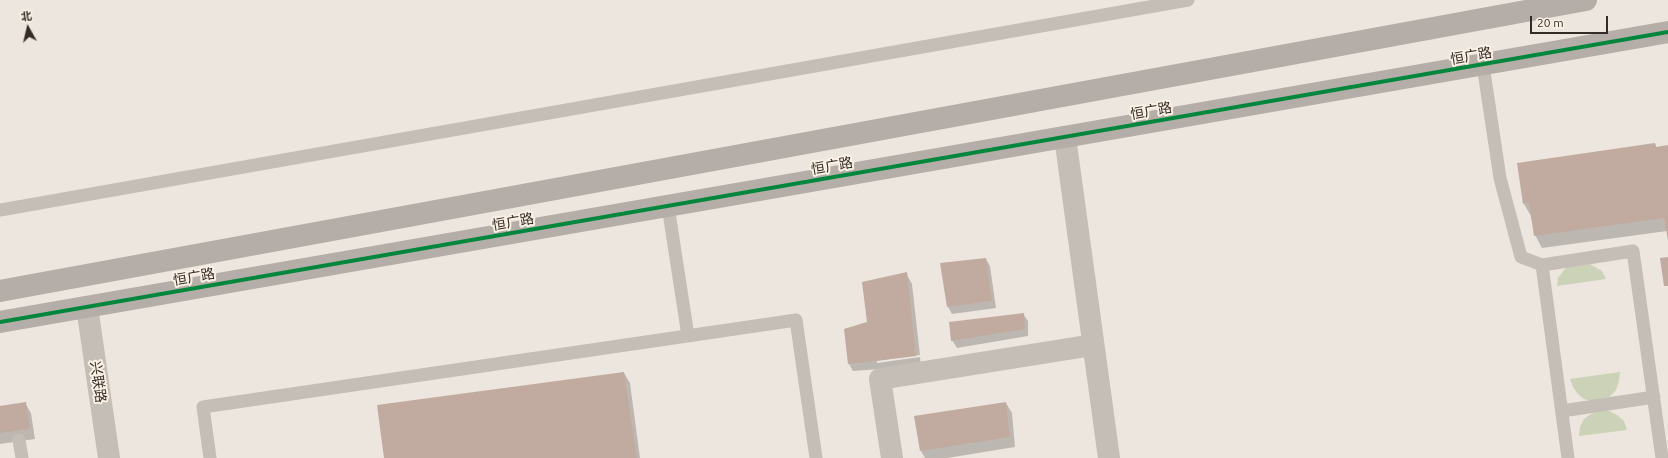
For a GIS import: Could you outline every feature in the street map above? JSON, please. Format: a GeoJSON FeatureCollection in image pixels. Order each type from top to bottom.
{"type":"FeatureCollection","features":[{"type":"Feature","properties":{"kind":"street","name":"恒广路"},"geometry":{"type":"LineString","coordinates":[[0,291],[1586,0]]}},
{"type":"Feature","properties":{"kind":"street","name":"恒广路"},"geometry":{"type":"LineString","coordinates":[[0,322],[1668,32]]}},
{"type":"Feature","properties":{"kind":"street"},"geometry":{"type":"LineString","coordinates":[[1065,136],[1109,458]]}},
{"type":"Feature","properties":{"kind":"street","name":"兴联路"},"geometry":{"type":"LineString","coordinates":[[87,307],[109,458]]}},
{"type":"Feature","properties":{"kind":"street"},"geometry":{"type":"LineString","coordinates":[[892,458],[880,379],[1094,345]]}},
{"type":"Feature","properties":{"kind":"lane"},"geometry":{"type":"LineString","coordinates":[[0,210],[1188,0]]}},
{"type":"Feature","properties":{"kind":"lane"},"geometry":{"type":"LineString","coordinates":[[1483,65],[1500,178],[1521,257],[1542,265],[1633,251],[1662,458]]}},
{"type":"Feature","properties":{"kind":"lane"},"geometry":{"type":"LineString","coordinates":[[668,206],[688,336]]}},
{"type":"Feature","properties":{"kind":"lane"},"geometry":{"type":"LineString","coordinates":[[1542,265],[1568,458]]}},
{"type":"Feature","properties":{"kind":"lane"},"geometry":{"type":"LineString","coordinates":[[210,458],[203,407],[796,320],[816,458]]}},
{"type":"Feature","properties":{"kind":"lane"},"geometry":{"type":"LineString","coordinates":[[1562,411],[1654,398]]}},
{"type":"Feature","properties":{"kind":"lane"},"geometry":{"type":"LineString","coordinates":[[19,440],[22,458]]}},
{"type":"Feature","properties":{"kind":"green space"},"geometry":{"type":"Polygon","coordinates":[[[1588,263],[1602,271],[1606,279],[1557,286],[1558,278],[1571,264],[1588,263]]]}},
{"type":"Feature","properties":{"kind":"green space"},"geometry":{"type":"Polygon","coordinates":[[[1620,372],[1616,390],[1609,397],[1601,401],[1584,399],[1573,387],[1570,379],[1620,372]]]}},
{"type":"Feature","properties":{"kind":"green space"},"geometry":{"type":"Polygon","coordinates":[[[1600,411],[1609,411],[1617,415],[1624,421],[1627,430],[1579,436],[1580,427],[1584,419],[1591,414],[1600,411]]]}},
{"type":"Feature","properties":{"kind":"building"},"geometry":{"type":"Polygon","coordinates":[[[1655,143],[1656,147],[1668,145],[1668,240],[1664,218],[1534,236],[1529,203],[1523,204],[1517,163],[1655,143]]]}},
{"type":"Feature","properties":{"kind":"building"},"geometry":{"type":"Polygon","coordinates":[[[1668,257],[1668,286],[1664,286],[1660,258],[1668,257]]]}},
{"type":"Feature","properties":{"kind":"building"},"geometry":{"type":"Polygon","coordinates":[[[986,258],[992,301],[947,307],[940,263],[986,258]]]}},
{"type":"Feature","properties":{"kind":"building"},"geometry":{"type":"Polygon","coordinates":[[[907,272],[916,356],[848,364],[844,329],[867,322],[862,282],[907,272]]]}},
{"type":"Feature","properties":{"kind":"building"},"geometry":{"type":"Polygon","coordinates":[[[1024,313],[1025,329],[951,341],[949,322],[1024,313]]]}},
{"type":"Feature","properties":{"kind":"building"},"geometry":{"type":"Polygon","coordinates":[[[624,372],[637,458],[384,458],[377,405],[624,372]]]}},
{"type":"Feature","properties":{"kind":"building"},"geometry":{"type":"Polygon","coordinates":[[[26,402],[30,429],[0,433],[0,406],[26,402]]]}},
{"type":"Feature","properties":{"kind":"building"},"geometry":{"type":"Polygon","coordinates":[[[1006,402],[1010,437],[920,451],[914,416],[1006,402]]]}},
{"type":"Feature","properties":{"kind":"cycle path"},"geometry":{"type":"LineString","coordinates":[[0,322],[1668,32]]}}]}
